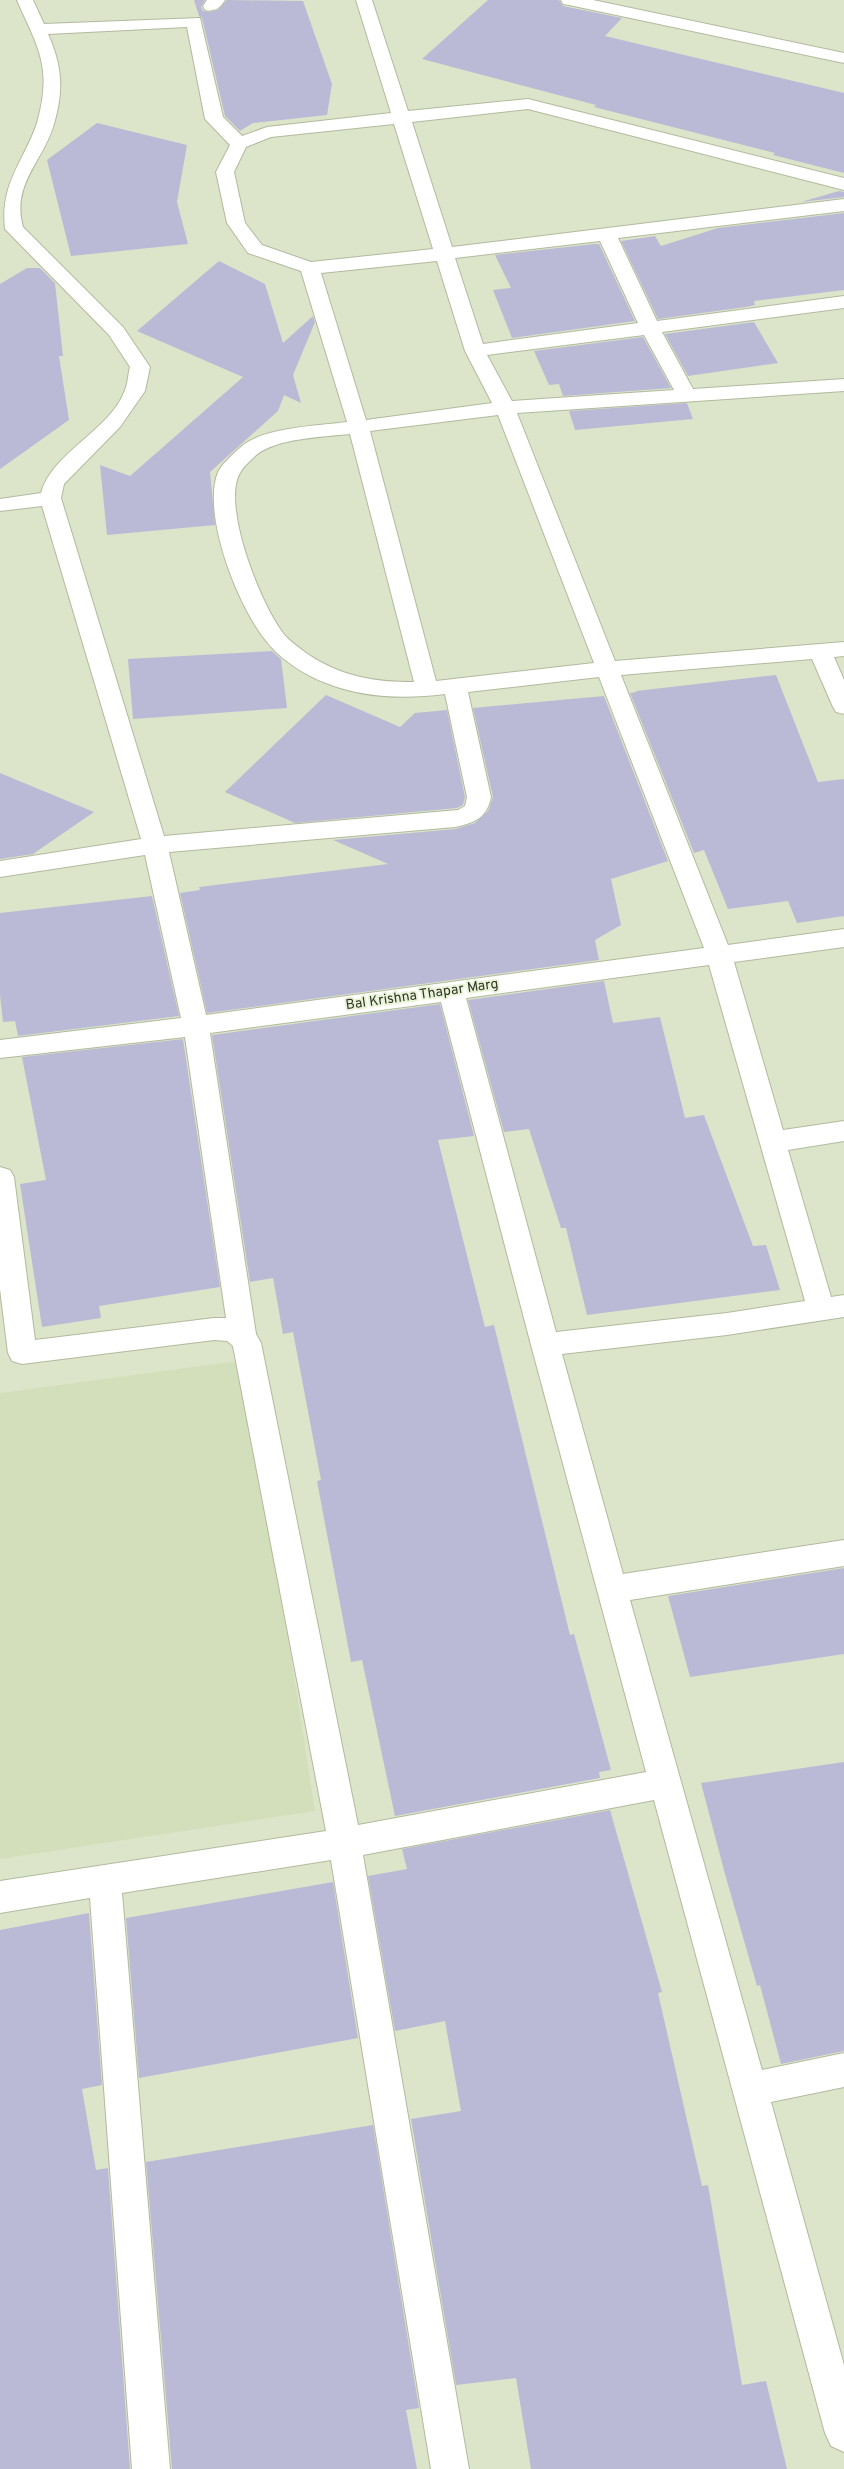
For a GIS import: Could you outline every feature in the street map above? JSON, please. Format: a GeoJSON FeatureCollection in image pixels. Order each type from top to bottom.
{"type":"FeatureCollection","features":[{"type":"Feature","properties":{"kind":"street"},"geometry":{"type":"LineString","coordinates":[[25,0],[48,54],[52,72],[52,94],[45,125],[12,191],[6,221],[116,332],[130,349],[140,367],[135,392],[113,423],[74,460],[54,483],[50,498],[155,845],[196,1026],[242,1334],[249,1352],[346,1843],[450,2469]]}},
{"type":"Feature","properties":{"kind":"street"},"geometry":{"type":"LineString","coordinates":[[364,0],[475,351],[505,408],[719,955],[773,1142],[832,1308],[727,1324],[544,1345]]}},
{"type":"Feature","properties":{"kind":"street"},"geometry":{"type":"LineString","coordinates":[[569,0],[844,58]]}},
{"type":"Feature","properties":{"kind":"street"},"geometry":{"type":"LineString","coordinates":[[38,29],[194,22],[214,119],[239,144]]}},
{"type":"Feature","properties":{"kind":"street"},"geometry":{"type":"LineString","coordinates":[[844,184],[528,104],[267,132],[239,144],[225,172],[236,223],[255,249],[310,268],[445,254],[844,205]]}},
{"type":"Feature","properties":{"kind":"street"},"geometry":{"type":"LineString","coordinates":[[607,234],[650,328],[688,396]]}},
{"type":"Feature","properties":{"kind":"street"},"geometry":{"type":"LineString","coordinates":[[310,268],[358,426],[427,690]]}},
{"type":"Feature","properties":{"kind":"street"},"geometry":{"type":"LineString","coordinates":[[475,351],[844,302]]}},
{"type":"Feature","properties":{"kind":"street"},"geometry":{"type":"LineString","coordinates":[[844,385],[505,408],[278,437],[250,450],[229,472],[224,494],[232,547],[247,591],[275,638],[300,659],[333,678],[383,689],[427,690],[606,669],[844,649]]}},
{"type":"Feature","properties":{"kind":"street"},"geometry":{"type":"LineString","coordinates":[[0,505],[50,498]]}},
{"type":"Feature","properties":{"kind":"street"},"geometry":{"type":"LineString","coordinates":[[820,651],[844,707]]}},
{"type":"Feature","properties":{"kind":"street"},"geometry":{"type":"LineString","coordinates":[[0,869],[155,845],[455,819],[471,816],[478,808],[479,797],[455,686]]}},
{"type":"Feature","properties":{"kind":"street","name":"Bal Krishna Thapar Marg"},"geometry":{"type":"LineString","coordinates":[[0,1049],[196,1026],[844,938]]}},
{"type":"Feature","properties":{"kind":"street"},"geometry":{"type":"LineString","coordinates":[[451,991],[544,1345],[614,1589],[664,1782],[749,2090],[834,2359],[844,2433]]}},
{"type":"Feature","properties":{"kind":"street"},"geometry":{"type":"LineString","coordinates":[[773,1142],[844,1132]]}},
{"type":"Feature","properties":{"kind":"street"},"geometry":{"type":"LineString","coordinates":[[0,1177],[11,1354],[214,1329],[230,1329],[242,1334]]}},
{"type":"Feature","properties":{"kind":"street"},"geometry":{"type":"LineString","coordinates":[[614,1589],[844,1552]]}},
{"type":"Feature","properties":{"kind":"street"},"geometry":{"type":"LineString","coordinates":[[0,1897],[346,1843],[664,1782]]}},
{"type":"Feature","properties":{"kind":"street"},"geometry":{"type":"LineString","coordinates":[[105,1882],[151,2469]]}},
{"type":"Feature","properties":{"kind":"street"},"geometry":{"type":"LineString","coordinates":[[749,2090],[844,2070]]}},
{"type":"Feature","properties":{"kind":"shaded area"},"geometry":{"type":"Polygon","coordinates":[[[245,1360],[315,1811],[0,1859],[0,1393],[245,1360]]]}},
{"type":"Feature","properties":{"kind":"building"},"geometry":{"type":"Polygon","coordinates":[[[194,0],[205,0],[201,7],[203,11],[209,12],[218,10],[227,0],[303,1],[332,84],[327,115],[253,123],[240,131],[225,116],[202,18],[199,16],[194,0]]]}},
{"type":"Feature","properties":{"kind":"building"},"geometry":{"type":"Polygon","coordinates":[[[488,0],[559,0],[563,6],[622,18],[605,36],[844,93],[844,173],[422,59],[488,0]]]}},
{"type":"Feature","properties":{"kind":"building"},"geometry":{"type":"Polygon","coordinates":[[[97,123],[187,145],[177,202],[188,244],[71,256],[47,160],[97,123]]]}},
{"type":"Feature","properties":{"kind":"building"},"geometry":{"type":"Polygon","coordinates":[[[839,191],[844,192],[844,197],[801,202],[839,191]]]}},
{"type":"Feature","properties":{"kind":"building"},"geometry":{"type":"Polygon","coordinates":[[[844,213],[844,290],[754,301],[755,305],[746,307],[658,319],[621,241],[655,236],[661,246],[718,228],[844,213]]]}},
{"type":"Feature","properties":{"kind":"building"},"geometry":{"type":"Polygon","coordinates":[[[599,244],[635,321],[512,338],[493,290],[511,288],[495,255],[599,244]]]}},
{"type":"Feature","properties":{"kind":"building"},"geometry":{"type":"Polygon","coordinates":[[[219,261],[265,284],[283,343],[313,316],[315,322],[293,375],[301,403],[284,395],[278,411],[210,472],[215,525],[107,535],[100,465],[130,476],[243,377],[137,331],[219,261]]]}},
{"type":"Feature","properties":{"kind":"building"},"geometry":{"type":"Polygon","coordinates":[[[27,268],[40,268],[55,283],[63,356],[59,356],[69,420],[0,469],[0,284],[27,268]]]}},
{"type":"Feature","properties":{"kind":"building"},"geometry":{"type":"Polygon","coordinates":[[[754,322],[778,363],[688,376],[665,334],[754,322]]]}},
{"type":"Feature","properties":{"kind":"building"},"geometry":{"type":"Polygon","coordinates":[[[643,337],[671,388],[563,396],[559,384],[549,385],[534,351],[643,337]]]}},
{"type":"Feature","properties":{"kind":"building"},"geometry":{"type":"Polygon","coordinates":[[[687,403],[693,419],[575,430],[569,411],[687,403]]]}},
{"type":"Feature","properties":{"kind":"building"},"geometry":{"type":"Polygon","coordinates":[[[272,651],[281,659],[287,708],[133,719],[128,659],[272,651]]]}},
{"type":"Feature","properties":{"kind":"building"},"geometry":{"type":"Polygon","coordinates":[[[776,675],[818,782],[844,779],[844,916],[797,923],[788,901],[728,909],[704,850],[694,853],[630,693],[776,675]]]}},
{"type":"Feature","properties":{"kind":"building"},"geometry":{"type":"Polygon","coordinates":[[[326,695],[400,727],[415,713],[447,710],[465,797],[463,805],[457,808],[295,823],[225,792],[326,695]]]}},
{"type":"Feature","properties":{"kind":"building"},"geometry":{"type":"Polygon","coordinates":[[[604,696],[668,861],[611,879],[621,925],[595,940],[599,960],[207,1013],[180,893],[200,890],[199,887],[388,864],[333,840],[455,829],[475,823],[488,811],[493,797],[473,708],[604,696]]]}},
{"type":"Feature","properties":{"kind":"building"},"geometry":{"type":"Polygon","coordinates":[[[0,773],[94,812],[33,854],[0,859],[0,773]]]}},
{"type":"Feature","properties":{"kind":"building"},"geometry":{"type":"Polygon","coordinates":[[[152,896],[179,1016],[18,1036],[15,1021],[3,1022],[0,995],[0,913],[152,896]]]}},
{"type":"Feature","properties":{"kind":"building"},"geometry":{"type":"Polygon","coordinates":[[[604,981],[613,1023],[660,1017],[685,1118],[704,1115],[753,1246],[766,1245],[780,1290],[587,1315],[566,1228],[561,1228],[529,1129],[504,1132],[468,1000],[604,981]]]}},
{"type":"Feature","properties":{"kind":"building"},"geometry":{"type":"Polygon","coordinates":[[[440,1004],[474,1136],[438,1140],[485,1327],[494,1325],[570,1635],[574,1634],[611,1770],[599,1772],[600,1778],[395,1816],[362,1660],[351,1662],[317,1481],[321,1480],[293,1332],[283,1334],[273,1278],[250,1282],[212,1035],[440,1004]]]}},
{"type":"Feature","properties":{"kind":"building"},"geometry":{"type":"Polygon","coordinates":[[[183,1039],[220,1287],[99,1306],[101,1318],[42,1327],[20,1184],[46,1180],[22,1057],[183,1039]]]}},
{"type":"Feature","properties":{"kind":"building"},"geometry":{"type":"Polygon","coordinates":[[[844,1568],[844,1654],[690,1677],[668,1596],[844,1568]]]}},
{"type":"Feature","properties":{"kind":"building"},"geometry":{"type":"Polygon","coordinates":[[[844,1762],[844,2051],[781,2064],[760,1985],[757,1986],[725,1874],[701,1783],[844,1762]]]}},
{"type":"Feature","properties":{"kind":"building"},"geometry":{"type":"Polygon","coordinates":[[[610,1810],[662,1992],[658,1993],[702,2186],[708,2185],[742,2385],[766,2381],[787,2469],[531,2469],[516,2378],[456,2385],[411,2119],[461,2111],[445,2021],[395,2031],[368,1876],[407,1869],[402,1849],[610,1810]]]}},
{"type":"Feature","properties":{"kind":"building"},"geometry":{"type":"Polygon","coordinates":[[[333,1882],[358,2038],[139,2078],[126,1918],[333,1882]]]}},
{"type":"Feature","properties":{"kind":"building"},"geometry":{"type":"Polygon","coordinates":[[[89,1913],[102,2085],[82,2089],[96,2170],[108,2168],[130,2469],[0,2469],[0,1930],[89,1913]]]}},
{"type":"Feature","properties":{"kind":"building"},"geometry":{"type":"Polygon","coordinates":[[[373,2125],[419,2408],[406,2410],[417,2469],[172,2469],[146,2162],[373,2125]]]}}]}
